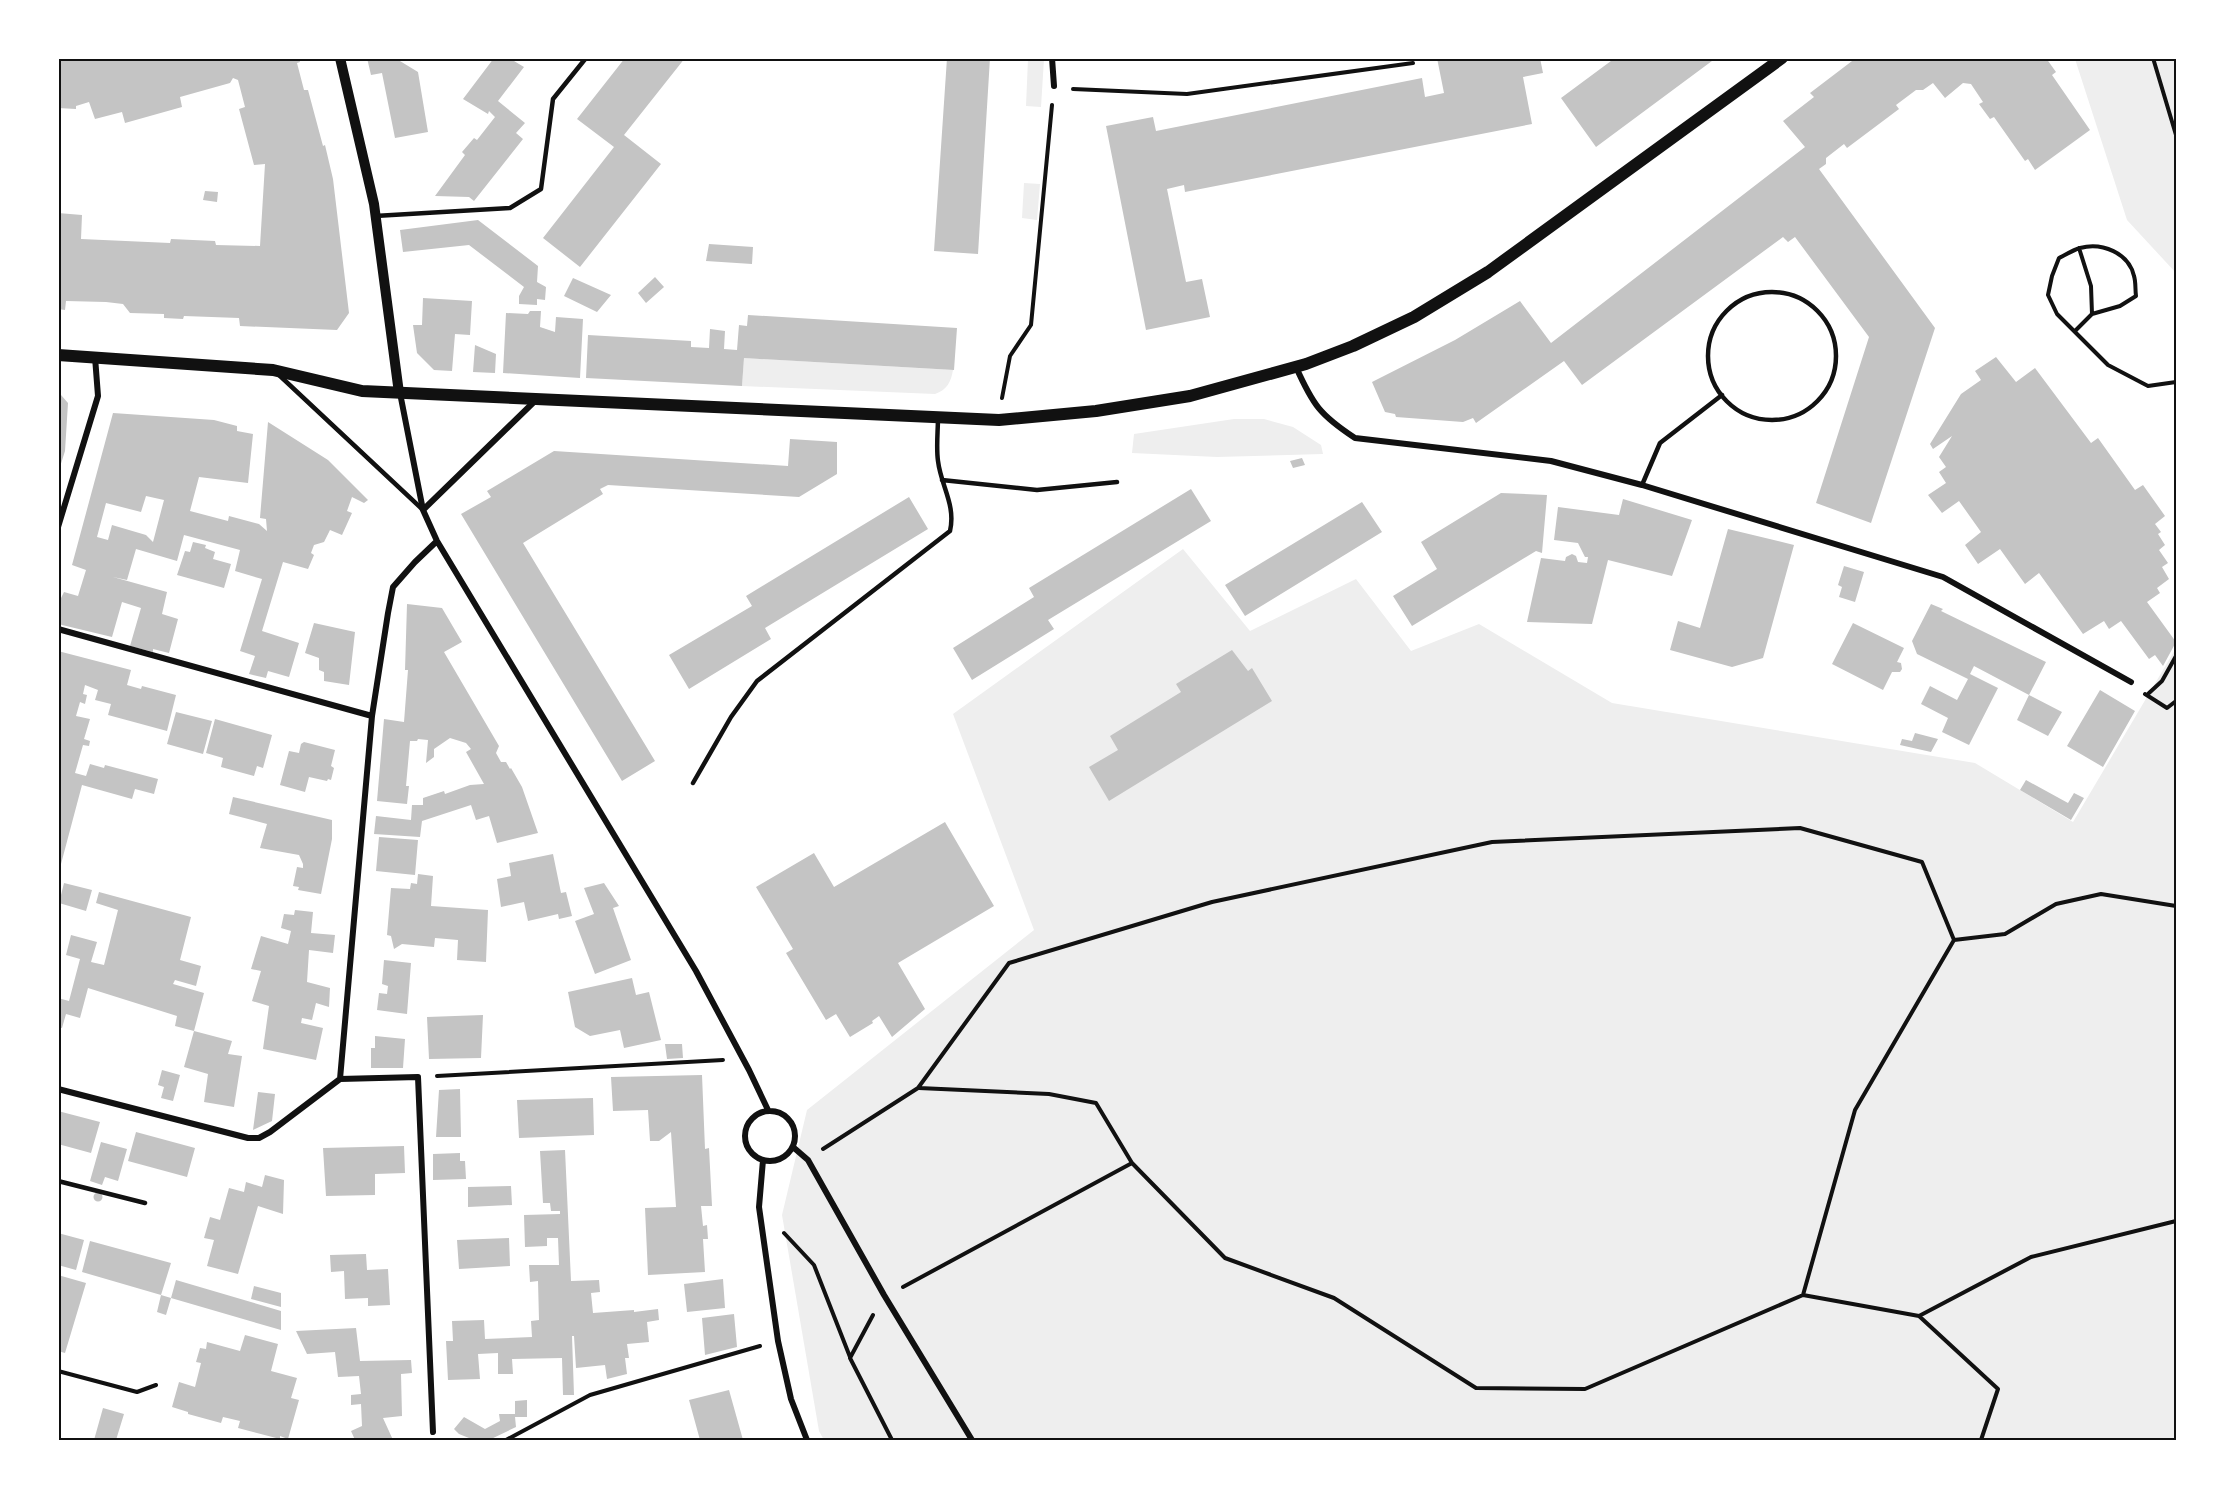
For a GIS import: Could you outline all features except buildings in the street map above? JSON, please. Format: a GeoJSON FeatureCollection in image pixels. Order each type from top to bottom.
{"type":"FeatureCollection","features":[{"type":"Feature","properties":{"kind":"main road"},"geometry":{"type":"LineString","coordinates":[[58,355],[273,370],[362,391],[999,420],[1096,411],[1190,396],[1296,367],[1353,346],[1414,317],[1488,272],[1782,58]]}},
{"type":"Feature","properties":{"kind":"street"},"geometry":{"type":"LineString","coordinates":[[340,58],[375,216],[399,393],[423,510],[436,541],[696,971],[768,1110]]}},
{"type":"Feature","properties":{"kind":"street"},"geometry":{"type":"LineString","coordinates":[[1052,58],[1054,86]]}},
{"type":"Feature","properties":{"kind":"street"},"geometry":{"type":"LineString","coordinates":[[58,527],[98,396],[95,357]]}},
{"type":"Feature","properties":{"kind":"street"},"geometry":{"type":"LineString","coordinates":[[1296,367],[1310,398],[1320,411],[1355,438],[1551,461],[1642,485],[1943,577],[2131,682]]}},
{"type":"Feature","properties":{"kind":"street"},"geometry":{"type":"LineString","coordinates":[[423,510],[537,399]]}},
{"type":"Feature","properties":{"kind":"street"},"geometry":{"type":"LineString","coordinates":[[340,1079],[372,716],[393,587],[436,541]]}},
{"type":"Feature","properties":{"kind":"street"},"geometry":{"type":"LineString","coordinates":[[58,629],[372,716]]}},
{"type":"Feature","properties":{"kind":"street"},"geometry":{"type":"LineString","coordinates":[[58,1089],[248,1138],[259,1138],[340,1079],[418,1077],[433,1432]]}},
{"type":"Feature","properties":{"kind":"street"},"geometry":{"type":"LineString","coordinates":[[768,1110],[783,1114],[789,1119],[795,1132],[793,1147],[788,1154],[772,1161],[755,1156],[749,1149],[745,1132],[747,1124],[753,1117],[768,1110]]}},
{"type":"Feature","properties":{"kind":"street"},"geometry":{"type":"LineString","coordinates":[[793,1147],[808,1160],[884,1295],[972,1440]]}},
{"type":"Feature","properties":{"kind":"street"},"geometry":{"type":"LineString","coordinates":[[763,1160],[759,1207],[778,1341],[791,1399],[807,1440]]}},
{"type":"Feature","properties":{"kind":"lane"},"geometry":{"type":"LineString","coordinates":[[375,216],[510,208],[541,189],[553,99],[586,58]]}},
{"type":"Feature","properties":{"kind":"lane"},"geometry":{"type":"LineString","coordinates":[[1775,292],[1793,296],[1809,304],[1822,317],[1831,333],[1836,350],[1835,369],[1829,386],[1818,401],[1804,412],[1787,418],[1769,420],[1734,408],[1722,395],[1712,379],[1708,362],[1709,352],[1715,326],[1740,300],[1757,294],[1775,292]]}},
{"type":"Feature","properties":{"kind":"lane"},"geometry":{"type":"LineString","coordinates":[[273,370],[423,510]]}},
{"type":"Feature","properties":{"kind":"lane"},"geometry":{"type":"LineString","coordinates":[[1642,485],[1660,443],[1722,395]]}},
{"type":"Feature","properties":{"kind":"lane"},"geometry":{"type":"LineString","coordinates":[[693,783],[731,717],[757,681],[950,531],[951,500],[942,480],[938,459],[938,417]]}},
{"type":"Feature","properties":{"kind":"lane"},"geometry":{"type":"LineString","coordinates":[[942,480],[1037,490],[1117,482]]}},
{"type":"Feature","properties":{"kind":"lane"},"geometry":{"type":"LineString","coordinates":[[58,1181],[145,1203]]}},
{"type":"Feature","properties":{"kind":"path"},"geometry":{"type":"LineString","coordinates":[[2153,58],[2176,135]]}},
{"type":"Feature","properties":{"kind":"path"},"geometry":{"type":"LineString","coordinates":[[999,420],[1010,356],[1030,325],[1054,86],[1082,90],[1187,94],[1413,63]]}},
{"type":"Feature","properties":{"kind":"path"},"geometry":{"type":"LineString","coordinates":[[2076,330],[2092,314],[2120,306],[2136,296],[2134,274],[2121,254],[2102,246],[2079,248],[2059,258],[2048,295],[2057,314],[2076,330],[2108,365],[2148,386],[2176,382]]}},
{"type":"Feature","properties":{"kind":"path"},"geometry":{"type":"LineString","coordinates":[[2079,248],[2091,286],[2092,314]]}},
{"type":"Feature","properties":{"kind":"path"},"geometry":{"type":"LineString","coordinates":[[2176,656],[2162,681],[2146,695],[2167,708],[2176,701]]}},
{"type":"Feature","properties":{"kind":"path"},"geometry":{"type":"LineString","coordinates":[[808,1160],[918,1088],[1009,963],[1212,902],[1492,842],[1800,828],[1922,862],[1954,939]]}},
{"type":"Feature","properties":{"kind":"path"},"geometry":{"type":"LineString","coordinates":[[1954,939],[2006,934],[2056,904],[2101,894],[2176,906]]}},
{"type":"Feature","properties":{"kind":"path"},"geometry":{"type":"LineString","coordinates":[[1803,1295],[1855,1110],[1954,939]]}},
{"type":"Feature","properties":{"kind":"path"},"geometry":{"type":"LineString","coordinates":[[418,1077],[712,1060]]}},
{"type":"Feature","properties":{"kind":"path"},"geometry":{"type":"LineString","coordinates":[[918,1088],[1049,1094],[1096,1103],[1132,1163],[1225,1258],[1334,1298],[1476,1388],[1585,1389],[1803,1295],[1919,1316],[1998,1389],[1981,1440]]}},
{"type":"Feature","properties":{"kind":"path"},"geometry":{"type":"LineString","coordinates":[[850,1358],[884,1295],[899,1290],[1132,1163]]}},
{"type":"Feature","properties":{"kind":"path"},"geometry":{"type":"LineString","coordinates":[[759,1207],[814,1265],[850,1358],[892,1440]]}},
{"type":"Feature","properties":{"kind":"path"},"geometry":{"type":"LineString","coordinates":[[1919,1316],[2031,1257],[2176,1221]]}},
{"type":"Feature","properties":{"kind":"path"},"geometry":{"type":"LineString","coordinates":[[506,1440],[590,1395],[778,1341]]}},
{"type":"Feature","properties":{"kind":"path"},"geometry":{"type":"LineString","coordinates":[[58,1371],[137,1392],[156,1385]]}},
{"type":"Feature","properties":{"kind":"shaded area"},"geometry":{"type":"Polygon","coordinates":[[[1028,59],[1044,59],[1041,107],[1026,106],[1028,59]]]}},
{"type":"Feature","properties":{"kind":"shaded area"},"geometry":{"type":"Polygon","coordinates":[[[2075,59],[2176,59],[2176,273],[2127,220],[2075,59]]]}},
{"type":"Feature","properties":{"kind":"shaded area"},"geometry":{"type":"Polygon","coordinates":[[[1024,183],[1040,184],[1037,220],[1022,218],[1024,183]]]}},
{"type":"Feature","properties":{"kind":"shaded area"},"geometry":{"type":"Polygon","coordinates":[[[744,358],[953,370],[948,385],[935,394],[742,386],[744,358]]]}},
{"type":"Feature","properties":{"kind":"shaded area"},"geometry":{"type":"Polygon","coordinates":[[[1234,419],[1264,419],[1293,427],[1321,445],[1323,454],[1217,457],[1132,453],[1134,434],[1234,419]]]}},
{"type":"Feature","properties":{"kind":"shaded area"},"geometry":{"type":"Polygon","coordinates":[[[1183,549],[1250,631],[1356,579],[1411,651],[1479,624],[1612,703],[1975,763],[2073,822],[2176,648],[2176,1440],[824,1440],[819,1431],[782,1215],[807,1110],[1034,930],[953,714],[1183,549]]]}}]}
